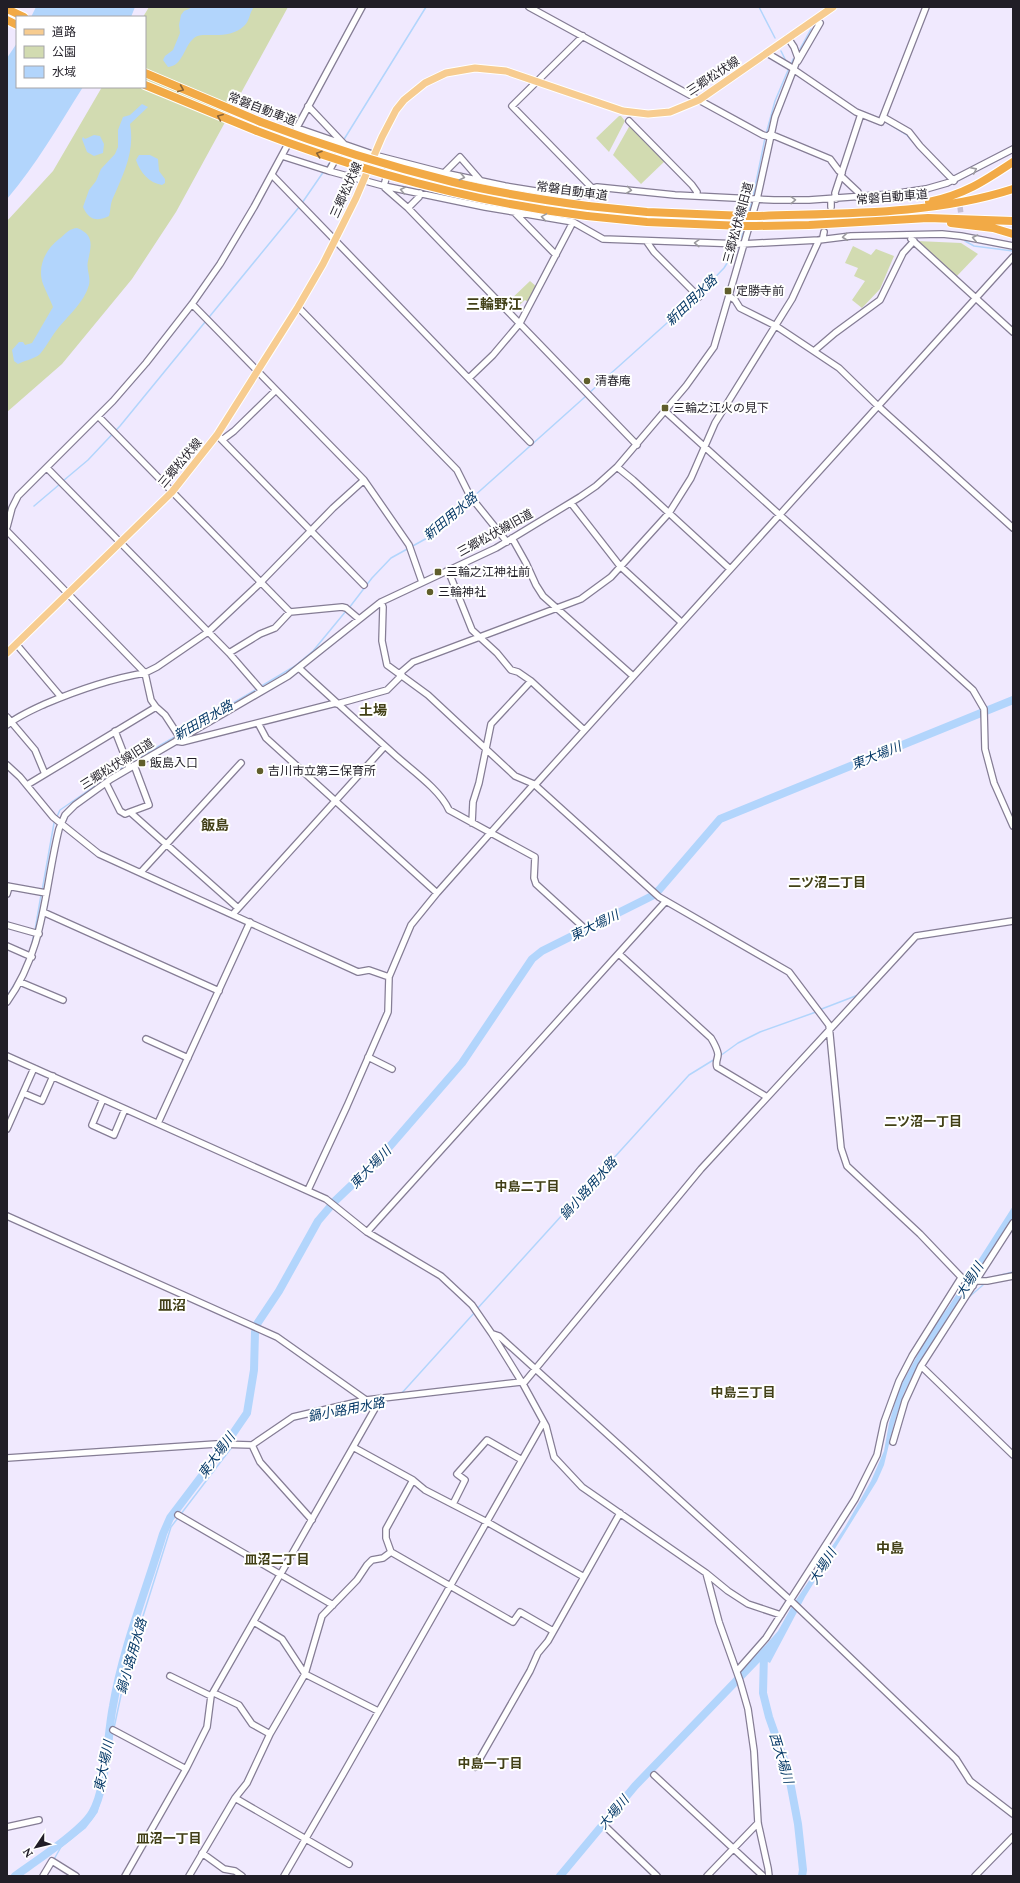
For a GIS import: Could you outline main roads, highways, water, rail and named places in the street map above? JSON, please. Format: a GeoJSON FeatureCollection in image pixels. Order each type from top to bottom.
{"type":"FeatureCollection","features":[{"type":"Feature","properties":{"kind":"highway"},"geometry":{"type":"LineString","coordinates":[[7,9],[22,16]]}},
{"type":"Feature","properties":{"kind":"highway"},"geometry":{"type":"LineString","coordinates":[[7,20],[16,24]]}},
{"type":"Feature","properties":{"kind":"highway","name":"常磐自動車道"},"geometry":{"type":"LineString","coordinates":[[146,73],[261,122],[371,160],[454,182],[544,200],[588,206],[647,212],[759,216],[889,210],[970,201],[1013,189]]}},
{"type":"Feature","properties":{"kind":"highway","name":"常磐自動車道"},"geometry":{"type":"LineString","coordinates":[[146,85],[293,145],[389,176],[489,200],[587,216],[661,223],[743,226],[844,223],[928,218],[1013,221]]}},
{"type":"Feature","properties":{"kind":"highway"},"geometry":{"type":"LineString","coordinates":[[889,210],[956,196],[980,184],[1013,162]]}},
{"type":"Feature","properties":{"kind":"highway"},"geometry":{"type":"LineString","coordinates":[[844,223],[857,227],[949,223],[993,228],[1013,234]]}},
{"type":"Feature","properties":{"kind":"main road","name":"三郷松伏線"},"geometry":{"type":"LineString","coordinates":[[7,654],[172,492],[220,437],[258,371],[298,307],[335,241],[364,180],[389,122],[404,100],[414,90],[435,78],[458,70],[487,68],[506,71],[604,105],[633,113],[648,114],[670,112],[699,100],[833,7]]}},
{"type":"Feature","properties":{"kind":"water"},"geometry":{"type":"Polygon","coordinates":[[[36,7],[135,7],[131,16],[32,16],[36,7]]]}},
{"type":"Feature","properties":{"kind":"water"},"geometry":{"type":"Polygon","coordinates":[[[193,7],[254,7],[246,24],[237,31],[230,34],[203,35],[194,38],[177,63],[168,67],[163,60],[165,56],[173,50],[180,33],[179,25],[181,15],[184,11],[193,7]]]}},
{"type":"Feature","properties":{"kind":"water"},"geometry":{"type":"Polygon","coordinates":[[[16,44],[16,88],[82,88],[37,159],[7,199],[7,58],[16,44]]]}},
{"type":"Feature","properties":{"kind":"water"},"geometry":{"type":"Polygon","coordinates":[[[142,104],[148,107],[130,124],[131,143],[128,162],[112,200],[109,216],[100,219],[93,219],[88,215],[83,207],[89,190],[96,181],[101,169],[115,154],[118,147],[118,130],[123,117],[130,115],[142,104]]]}},
{"type":"Feature","properties":{"kind":"water"},"geometry":{"type":"Polygon","coordinates":[[[94,135],[100,136],[104,144],[103,153],[94,156],[87,152],[82,139],[83,137],[85,139],[94,135]]]}},
{"type":"Feature","properties":{"kind":"water"},"geometry":{"type":"Polygon","coordinates":[[[139,155],[150,155],[158,159],[159,171],[165,179],[165,183],[162,185],[157,184],[146,176],[140,169],[136,160],[139,155]]]}},
{"type":"Feature","properties":{"kind":"water"},"geometry":{"type":"Polygon","coordinates":[[[77,228],[87,234],[91,246],[88,264],[89,285],[87,291],[84,297],[56,330],[40,354],[18,364],[14,361],[12,350],[19,342],[23,342],[25,345],[32,343],[53,307],[41,278],[42,265],[46,254],[54,243],[69,231],[77,228]]]}},
{"type":"Feature","properties":{"kind":"water"},"geometry":{"type":"Polygon","coordinates":[[[1013,1206],[1013,1220],[918,1365],[904,1393],[894,1424],[884,1465],[877,1481],[805,1597],[770,1663],[756,1656],[778,1631],[792,1606],[845,1527],[871,1481],[884,1451],[889,1423],[899,1389],[931,1330],[949,1306],[1013,1206]]]}},
{"type":"Feature","properties":{"kind":"waterway"},"geometry":{"type":"LineString","coordinates":[[343,141],[426,7]]}},
{"type":"Feature","properties":{"kind":"waterway"},"geometry":{"type":"LineString","coordinates":[[759,7],[775,38]]}},
{"type":"Feature","properties":{"kind":"waterway","name":"新田用水路"},"geometry":{"type":"LineString","coordinates":[[800,49],[811,29]]}},
{"type":"Feature","properties":{"kind":"waterway"},"geometry":{"type":"LineString","coordinates":[[781,51],[786,61]]}},
{"type":"Feature","properties":{"kind":"waterway","name":"新田用水路"},"geometry":{"type":"LineString","coordinates":[[791,65],[793,59]]}},
{"type":"Feature","properties":{"kind":"waterway","name":"新田用水路"},"geometry":{"type":"LineString","coordinates":[[766,134],[775,101],[789,68]]}},
{"type":"Feature","properties":{"kind":"waterway"},"geometry":{"type":"LineString","coordinates":[[886,122],[907,135],[911,140]]}},
{"type":"Feature","properties":{"kind":"waterway","name":"新田用水路"},"geometry":{"type":"LineString","coordinates":[[753,197],[765,138]]}},
{"type":"Feature","properties":{"kind":"waterway"},"geometry":{"type":"LineString","coordinates":[[913,142],[929,159]]}},
{"type":"Feature","properties":{"kind":"waterway"},"geometry":{"type":"LineString","coordinates":[[326,168],[331,161]]}},
{"type":"Feature","properties":{"kind":"waterway"},"geometry":{"type":"LineString","coordinates":[[302,203],[324,171]]}},
{"type":"Feature","properties":{"kind":"waterway","name":"新田用水路"},"geometry":{"type":"LineString","coordinates":[[749,212],[752,200]]}},
{"type":"Feature","properties":{"kind":"waterway"},"geometry":{"type":"LineString","coordinates":[[63,481],[88,460],[120,426],[300,206]]}},
{"type":"Feature","properties":{"kind":"waterway","name":"新田用水路"},"geometry":{"type":"LineString","coordinates":[[739,243],[744,229]]}},
{"type":"Feature","properties":{"kind":"waterway"},"geometry":{"type":"LineString","coordinates":[[965,241],[974,246],[1013,251]]}},
{"type":"Feature","properties":{"kind":"waterway","name":"新田用水路"},"geometry":{"type":"LineString","coordinates":[[699,294],[724,268],[738,246]]}},
{"type":"Feature","properties":{"kind":"waterway","name":"新田用水路"},"geometry":{"type":"LineString","coordinates":[[589,393],[696,297]]}},
{"type":"Feature","properties":{"kind":"waterway","name":"新田用水路"},"geometry":{"type":"LineString","coordinates":[[473,497],[586,396]]}},
{"type":"Feature","properties":{"kind":"waterway"},"geometry":{"type":"LineString","coordinates":[[34,506],[60,484]]}},
{"type":"Feature","properties":{"kind":"waterway","name":"新田用水路"},"geometry":{"type":"LineString","coordinates":[[349,608],[372,578],[391,558],[429,537],[470,500]]}},
{"type":"Feature","properties":{"kind":"waterway","name":"新田用水路"},"geometry":{"type":"LineString","coordinates":[[260,687],[295,666],[313,651],[346,611]]}},
{"type":"Feature","properties":{"kind":"waterway","name":"新田用水路"},"geometry":{"type":"LineString","coordinates":[[42,891],[54,823],[60,810],[121,768],[257,689]]}},
{"type":"Feature","properties":{"kind":"waterway","name":"東大場川"},"geometry":{"type":"LineString","coordinates":[[15,1876],[78,1829],[92,1813],[97,1802],[104,1776],[117,1684],[135,1619],[163,1534],[170,1518],[223,1448],[247,1413],[254,1370],[255,1332],[257,1324],[279,1291],[318,1221],[335,1201],[378,1160],[462,1063],[532,959],[542,951],[652,896],[659,890],[720,819],[1013,700]]}},
{"type":"Feature","properties":{"kind":"waterway","name":"新田用水路"},"geometry":{"type":"LineString","coordinates":[[35,930],[41,895]]}},
{"type":"Feature","properties":{"kind":"waterway","name":"新田用水路"},"geometry":{"type":"LineString","coordinates":[[31,948],[34,934]]}},
{"type":"Feature","properties":{"kind":"waterway","name":"新田用水路"},"geometry":{"type":"LineString","coordinates":[[7,996],[18,979]]}},
{"type":"Feature","properties":{"kind":"waterway","name":"鍋小路用水路"},"geometry":{"type":"LineString","coordinates":[[819,1010],[858,995]]}},
{"type":"Feature","properties":{"kind":"waterway","name":"鍋小路用水路"},"geometry":{"type":"LineString","coordinates":[[720,1056],[738,1043],[760,1032],[816,1012]]}},
{"type":"Feature","properties":{"kind":"waterway","name":"鍋小路用水路"},"geometry":{"type":"LineString","coordinates":[[477,1309],[689,1075],[715,1059]]}},
{"type":"Feature","properties":{"kind":"waterway"},"geometry":{"type":"LineString","coordinates":[[989,1278],[1013,1272]]}},
{"type":"Feature","properties":{"kind":"waterway"},"geometry":{"type":"LineString","coordinates":[[969,1297],[983,1285]]}},
{"type":"Feature","properties":{"kind":"waterway","name":"鍋小路用水路"},"geometry":{"type":"LineString","coordinates":[[401,1394],[475,1312]]}},
{"type":"Feature","properties":{"kind":"waterway","name":"鍋小路用水路"},"geometry":{"type":"LineString","coordinates":[[293,1420],[323,1413]]}},
{"type":"Feature","properties":{"kind":"waterway","name":"鍋小路用水路"},"geometry":{"type":"LineString","coordinates":[[114,1728],[127,1667],[171,1527],[232,1447]]}},
{"type":"Feature","properties":{"kind":"waterway","name":"大場川"},"geometry":{"type":"LineString","coordinates":[[560,1876],[635,1786],[766,1650]]}},
{"type":"Feature","properties":{"kind":"waterway","name":"西大場川"},"geometry":{"type":"LineString","coordinates":[[767,1650],[764,1654],[763,1693],[769,1717],[788,1771],[798,1824],[803,1870],[802,1876]]}},
{"type":"Feature","properties":{"kind":"waterway","name":"鍋小路用水路"},"geometry":{"type":"LineString","coordinates":[[53,1861],[61,1847],[85,1828],[97,1812],[107,1774],[113,1732]]}},
{"type":"Feature","properties":{"kind":"tunnel"},"geometry":{"type":"LineString","coordinates":[[958,190],[962,223]]}},
{"type":"Feature","properties":{"kind":"place","name":"定勝寺前"},"geometry":{"type":"Point","coordinates":[728,291]}},
{"type":"Feature","properties":{"kind":"place","name":"清春庵"},"geometry":{"type":"Point","coordinates":[587,381]}},
{"type":"Feature","properties":{"kind":"place","name":"三輪之江火の見下"},"geometry":{"type":"Point","coordinates":[665,408]}},
{"type":"Feature","properties":{"kind":"place","name":"三輪之江神社前"},"geometry":{"type":"Point","coordinates":[438,572]}},
{"type":"Feature","properties":{"kind":"place","name":"三輪神社"},"geometry":{"type":"Point","coordinates":[430,592]}},
{"type":"Feature","properties":{"kind":"place","name":"飯島入口"},"geometry":{"type":"Point","coordinates":[142,763]}},
{"type":"Feature","properties":{"kind":"place","name":"吉川市立第三保育所"},"geometry":{"type":"Point","coordinates":[260,771]}},
{"type":"Feature","properties":{"kind":"district","name":"三輪野江"},"geometry":{"type":"Point","coordinates":[494,304]}},
{"type":"Feature","properties":{"kind":"district","name":"土場"},"geometry":{"type":"Point","coordinates":[373,710]}},
{"type":"Feature","properties":{"kind":"district","name":"飯島"},"geometry":{"type":"Point","coordinates":[215,825]}},
{"type":"Feature","properties":{"kind":"district","name":"二ツ沼二丁目"},"geometry":{"type":"Point","coordinates":[827,882]}},
{"type":"Feature","properties":{"kind":"district","name":"二ツ沼一丁目"},"geometry":{"type":"Point","coordinates":[923,1121]}},
{"type":"Feature","properties":{"kind":"district","name":"中島二丁目"},"geometry":{"type":"Point","coordinates":[527,1186]}},
{"type":"Feature","properties":{"kind":"district","name":"皿沼"},"geometry":{"type":"Point","coordinates":[172,1305]}},
{"type":"Feature","properties":{"kind":"district","name":"中島三丁目"},"geometry":{"type":"Point","coordinates":[743,1392]}},
{"type":"Feature","properties":{"kind":"district","name":"中島"},"geometry":{"type":"Point","coordinates":[890,1548]}},
{"type":"Feature","properties":{"kind":"district","name":"皿沼二丁目"},"geometry":{"type":"Point","coordinates":[277,1559]}},
{"type":"Feature","properties":{"kind":"district","name":"中島一丁目"},"geometry":{"type":"Point","coordinates":[490,1763]}},
{"type":"Feature","properties":{"kind":"district","name":"皿沼一丁目"},"geometry":{"type":"Point","coordinates":[169,1838]}}]}
